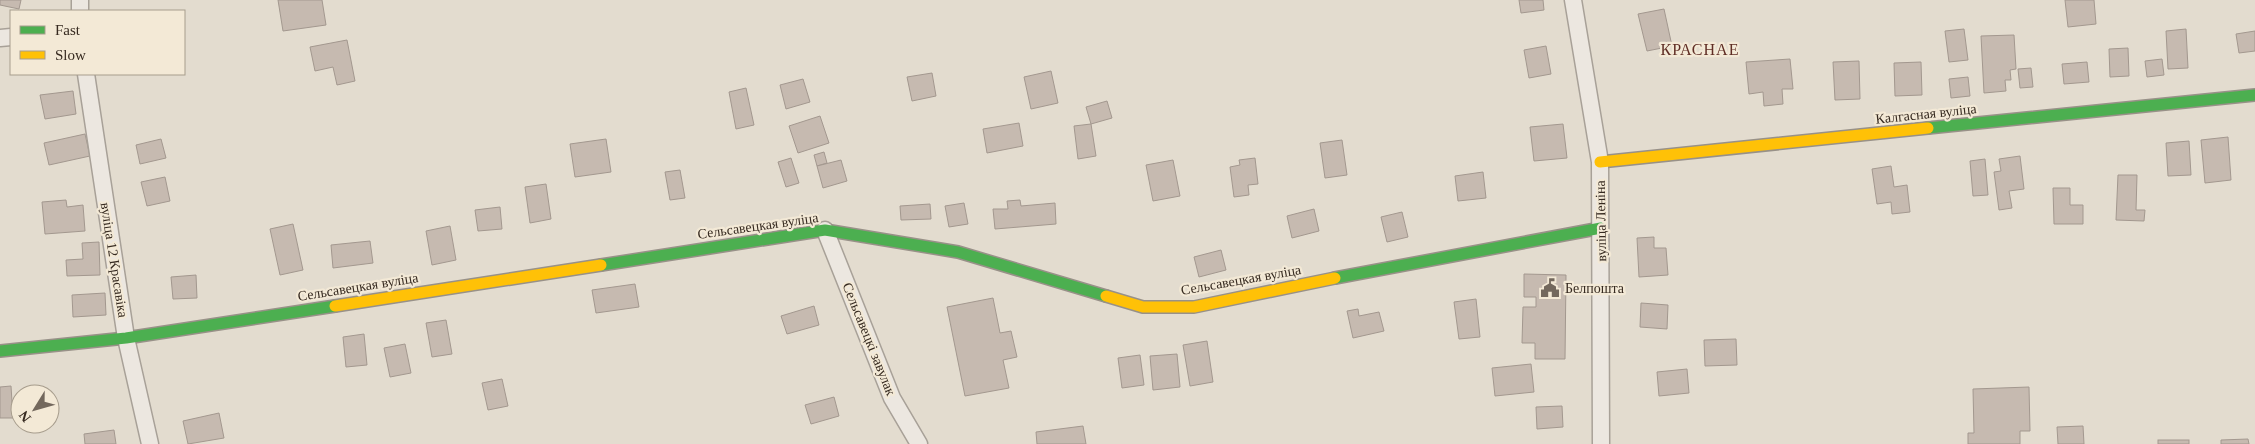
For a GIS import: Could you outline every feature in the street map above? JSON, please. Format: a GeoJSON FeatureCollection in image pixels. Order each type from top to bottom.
{"type":"FeatureCollection","features":[{"type":"Feature","properties":{"kind":"street","name":"вуліца Леніна"},"geometry":{"type":"LineString","coordinates":[[1573,0],[1600,162],[1601,444]]}},
{"type":"Feature","properties":{"kind":"street","name":"вуліца 12 Красавіка"},"geometry":{"type":"LineString","coordinates":[[86,75],[126,338],[150,444]]}},
{"type":"Feature","properties":{"kind":"street","name":"Калгасная вуліца"},"geometry":{"type":"LineString","coordinates":[[1600,162],[2255,95]]}},
{"type":"Feature","properties":{"kind":"street","name":"Сельсавецкая вуліца"},"geometry":{"type":"LineString","coordinates":[[0,351],[126,338],[825,230],[958,252],[1143,307],[1194,307],[1362,272],[1601,228]]}},
{"type":"Feature","properties":{"kind":"street","name":"Сельсавецкі завулак"},"geometry":{"type":"LineString","coordinates":[[825,230],[892,398],[919,444]]}},
{"type":"Feature","properties":{"kind":"building"},"geometry":{"type":"Polygon","coordinates":[[[0,0],[21,0],[19,9],[0,5],[0,0]]]}},
{"type":"Feature","properties":{"kind":"building"},"geometry":{"type":"Polygon","coordinates":[[[278,0],[322,0],[326,25],[283,31],[278,0]]]}},
{"type":"Feature","properties":{"kind":"building"},"geometry":{"type":"Polygon","coordinates":[[[1519,0],[1543,0],[1544,10],[1521,13],[1519,0]]]}},
{"type":"Feature","properties":{"kind":"building"},"geometry":{"type":"Polygon","coordinates":[[[2065,0],[2094,0],[2096,24],[2068,27],[2065,0]]]}},
{"type":"Feature","properties":{"kind":"building"},"geometry":{"type":"Polygon","coordinates":[[[1664,9],[1672,46],[1647,51],[1638,14],[1664,9]]]}},
{"type":"Feature","properties":{"kind":"building"},"geometry":{"type":"Polygon","coordinates":[[[1964,29],[1968,60],[1949,62],[1945,31],[1964,29]]]}},
{"type":"Feature","properties":{"kind":"building"},"geometry":{"type":"Polygon","coordinates":[[[2186,29],[2188,68],[2168,69],[2166,31],[2186,29]]]}},
{"type":"Feature","properties":{"kind":"building"},"geometry":{"type":"Polygon","coordinates":[[[2255,31],[2255,51],[2239,53],[2236,34],[2255,31]]]}},
{"type":"Feature","properties":{"kind":"building"},"geometry":{"type":"Polygon","coordinates":[[[2014,35],[2016,69],[2010,70],[2011,80],[2005,80],[2006,91],[1984,93],[1981,36],[2014,35]]]}},
{"type":"Feature","properties":{"kind":"building"},"geometry":{"type":"Polygon","coordinates":[[[347,40],[355,81],[337,85],[333,67],[315,71],[310,47],[347,40]]]}},
{"type":"Feature","properties":{"kind":"building"},"geometry":{"type":"Polygon","coordinates":[[[1546,46],[1551,74],[1529,78],[1524,50],[1546,46]]]}},
{"type":"Feature","properties":{"kind":"building"},"geometry":{"type":"Polygon","coordinates":[[[2128,48],[2129,76],[2110,77],[2109,49],[2128,48]]]}},
{"type":"Feature","properties":{"kind":"building"},"geometry":{"type":"Polygon","coordinates":[[[1790,59],[1793,89],[1782,89],[1783,104],[1764,106],[1763,92],[1749,94],[1746,62],[1790,59]]]}},
{"type":"Feature","properties":{"kind":"building"},"geometry":{"type":"Polygon","coordinates":[[[2162,59],[2164,75],[2147,77],[2145,61],[2162,59]]]}},
{"type":"Feature","properties":{"kind":"building"},"geometry":{"type":"Polygon","coordinates":[[[1859,61],[1860,99],[1835,100],[1833,62],[1859,61]]]}},
{"type":"Feature","properties":{"kind":"building"},"geometry":{"type":"Polygon","coordinates":[[[1921,62],[1922,95],[1895,96],[1894,63],[1921,62]]]}},
{"type":"Feature","properties":{"kind":"building"},"geometry":{"type":"Polygon","coordinates":[[[2087,62],[2089,82],[2064,84],[2062,64],[2087,62]]]}},
{"type":"Feature","properties":{"kind":"building"},"geometry":{"type":"Polygon","coordinates":[[[2031,68],[2033,87],[2020,88],[2018,69],[2031,68]]]}},
{"type":"Feature","properties":{"kind":"building"},"geometry":{"type":"Polygon","coordinates":[[[1051,71],[1058,103],[1031,109],[1024,77],[1051,71]]]}},
{"type":"Feature","properties":{"kind":"building"},"geometry":{"type":"Polygon","coordinates":[[[932,73],[936,96],[912,101],[907,77],[932,73]]]}},
{"type":"Feature","properties":{"kind":"building"},"geometry":{"type":"Polygon","coordinates":[[[1968,77],[1970,96],[1951,98],[1949,79],[1968,77]]]}},
{"type":"Feature","properties":{"kind":"building"},"geometry":{"type":"Polygon","coordinates":[[[803,79],[810,102],[786,109],[780,85],[803,79]]]}},
{"type":"Feature","properties":{"kind":"building"},"geometry":{"type":"Polygon","coordinates":[[[746,88],[754,125],[736,129],[729,92],[746,88]]]}},
{"type":"Feature","properties":{"kind":"building"},"geometry":{"type":"Polygon","coordinates":[[[73,91],[76,114],[45,119],[40,95],[73,91]]]}},
{"type":"Feature","properties":{"kind":"building"},"geometry":{"type":"Polygon","coordinates":[[[1107,101],[1112,118],[1091,124],[1086,107],[1107,101]]]}},
{"type":"Feature","properties":{"kind":"building"},"geometry":{"type":"Polygon","coordinates":[[[820,116],[829,143],[798,153],[789,126],[820,116]]]}},
{"type":"Feature","properties":{"kind":"building"},"geometry":{"type":"Polygon","coordinates":[[[1019,123],[1023,146],[987,153],[983,129],[1019,123]]]}},
{"type":"Feature","properties":{"kind":"building"},"geometry":{"type":"Polygon","coordinates":[[[1091,124],[1096,156],[1078,159],[1074,126],[1091,124]]]}},
{"type":"Feature","properties":{"kind":"building"},"geometry":{"type":"Polygon","coordinates":[[[1563,124],[1567,158],[1534,161],[1530,127],[1563,124]]]}},
{"type":"Feature","properties":{"kind":"building"},"geometry":{"type":"Polygon","coordinates":[[[85,134],[90,156],[49,165],[44,143],[85,134]]]}},
{"type":"Feature","properties":{"kind":"building"},"geometry":{"type":"Polygon","coordinates":[[[2228,137],[2231,180],[2205,183],[2201,140],[2228,137]]]}},
{"type":"Feature","properties":{"kind":"building"},"geometry":{"type":"Polygon","coordinates":[[[161,139],[166,158],[140,164],[136,145],[161,139]]]}},
{"type":"Feature","properties":{"kind":"building"},"geometry":{"type":"Polygon","coordinates":[[[606,139],[611,172],[575,177],[570,144],[606,139]]]}},
{"type":"Feature","properties":{"kind":"building"},"geometry":{"type":"Polygon","coordinates":[[[1342,140],[1347,175],[1325,178],[1320,143],[1342,140]]]}},
{"type":"Feature","properties":{"kind":"building"},"geometry":{"type":"Polygon","coordinates":[[[2189,141],[2191,175],[2168,176],[2166,143],[2189,141]]]}},
{"type":"Feature","properties":{"kind":"building"},"geometry":{"type":"Polygon","coordinates":[[[824,152],[827,163],[817,166],[814,155],[824,152]]]}},
{"type":"Feature","properties":{"kind":"building"},"geometry":{"type":"Polygon","coordinates":[[[2020,156],[2024,189],[2009,191],[2012,208],[1999,210],[1994,172],[2001,171],[1999,159],[2020,156]]]}},
{"type":"Feature","properties":{"kind":"building"},"geometry":{"type":"Polygon","coordinates":[[[791,158],[799,183],[786,187],[778,162],[791,158]]]}},
{"type":"Feature","properties":{"kind":"building"},"geometry":{"type":"Polygon","coordinates":[[[1255,158],[1258,184],[1248,185],[1249,195],[1234,197],[1230,167],[1240,165],[1239,160],[1255,158]]]}},
{"type":"Feature","properties":{"kind":"building"},"geometry":{"type":"Polygon","coordinates":[[[1985,159],[1988,195],[1973,196],[1970,161],[1985,159]]]}},
{"type":"Feature","properties":{"kind":"building"},"geometry":{"type":"Polygon","coordinates":[[[841,160],[847,181],[823,188],[817,166],[841,160]]]}},
{"type":"Feature","properties":{"kind":"building"},"geometry":{"type":"Polygon","coordinates":[[[1173,160],[1180,196],[1153,201],[1146,165],[1173,160]]]}},
{"type":"Feature","properties":{"kind":"building"},"geometry":{"type":"Polygon","coordinates":[[[1891,166],[1894,187],[1907,185],[1910,212],[1892,214],[1891,202],[1877,204],[1872,169],[1891,166]]]}},
{"type":"Feature","properties":{"kind":"building"},"geometry":{"type":"Polygon","coordinates":[[[680,170],[685,198],[670,200],[665,172],[680,170]]]}},
{"type":"Feature","properties":{"kind":"building"},"geometry":{"type":"Polygon","coordinates":[[[1483,172],[1486,198],[1458,201],[1455,176],[1483,172]]]}},
{"type":"Feature","properties":{"kind":"building"},"geometry":{"type":"Polygon","coordinates":[[[2118,175],[2137,175],[2136,210],[2145,210],[2144,221],[2116,220],[2118,175]]]}},
{"type":"Feature","properties":{"kind":"building"},"geometry":{"type":"Polygon","coordinates":[[[165,177],[170,201],[147,206],[141,182],[165,177]]]}},
{"type":"Feature","properties":{"kind":"building"},"geometry":{"type":"Polygon","coordinates":[[[546,184],[551,219],[530,223],[525,187],[546,184]]]}},
{"type":"Feature","properties":{"kind":"building"},"geometry":{"type":"Polygon","coordinates":[[[2053,188],[2070,188],[2070,205],[2083,205],[2083,224],[2054,224],[2053,188]]]}},
{"type":"Feature","properties":{"kind":"building"},"geometry":{"type":"Polygon","coordinates":[[[66,200],[67,207],[83,205],[85,231],[45,234],[42,202],[66,200]]]}},
{"type":"Feature","properties":{"kind":"building"},"geometry":{"type":"Polygon","coordinates":[[[1020,200],[1021,206],[1055,203],[1056,224],[995,229],[993,209],[1008,209],[1007,201],[1020,200]]]}},
{"type":"Feature","properties":{"kind":"building"},"geometry":{"type":"Polygon","coordinates":[[[964,203],[968,224],[949,227],[945,206],[964,203]]]}},
{"type":"Feature","properties":{"kind":"building"},"geometry":{"type":"Polygon","coordinates":[[[930,204],[931,219],[901,220],[900,206],[930,204]]]}},
{"type":"Feature","properties":{"kind":"building"},"geometry":{"type":"Polygon","coordinates":[[[500,207],[502,229],[478,231],[475,210],[500,207]]]}},
{"type":"Feature","properties":{"kind":"building"},"geometry":{"type":"Polygon","coordinates":[[[1314,209],[1319,231],[1292,238],[1287,216],[1314,209]]]}},
{"type":"Feature","properties":{"kind":"building"},"geometry":{"type":"Polygon","coordinates":[[[1402,212],[1408,237],[1387,242],[1381,217],[1402,212]]]}},
{"type":"Feature","properties":{"kind":"building"},"geometry":{"type":"Polygon","coordinates":[[[293,224],[303,270],[280,275],[270,229],[293,224]]]}},
{"type":"Feature","properties":{"kind":"building"},"geometry":{"type":"Polygon","coordinates":[[[450,226],[456,260],[432,265],[426,231],[450,226]]]}},
{"type":"Feature","properties":{"kind":"building"},"geometry":{"type":"Polygon","coordinates":[[[1654,237],[1654,248],[1666,248],[1668,275],[1639,277],[1637,238],[1654,237]]]}},
{"type":"Feature","properties":{"kind":"building"},"geometry":{"type":"Polygon","coordinates":[[[370,241],[373,263],[333,268],[331,245],[370,241]]]}},
{"type":"Feature","properties":{"kind":"building"},"geometry":{"type":"Polygon","coordinates":[[[99,242],[100,275],[67,276],[66,260],[83,259],[82,243],[99,242]]]}},
{"type":"Feature","properties":{"kind":"building"},"geometry":{"type":"Polygon","coordinates":[[[1221,250],[1226,270],[1199,277],[1194,257],[1221,250]]]}},
{"type":"Feature","properties":{"kind":"building"},"geometry":{"type":"Polygon","coordinates":[[[1524,274],[1566,275],[1565,359],[1535,359],[1535,343],[1522,343],[1523,307],[1536,307],[1536,297],[1524,297],[1524,274]]]}},
{"type":"Feature","properties":{"kind":"building"},"geometry":{"type":"Polygon","coordinates":[[[196,275],[197,298],[173,299],[171,277],[196,275]]]}},
{"type":"Feature","properties":{"kind":"building"},"geometry":{"type":"Polygon","coordinates":[[[635,284],[639,307],[596,313],[592,290],[635,284]]]}},
{"type":"Feature","properties":{"kind":"building"},"geometry":{"type":"Polygon","coordinates":[[[105,293],[106,315],[73,317],[72,295],[105,293]]]}},
{"type":"Feature","properties":{"kind":"building"},"geometry":{"type":"Polygon","coordinates":[[[993,298],[1000,333],[1011,331],[1017,357],[1003,360],[1009,388],[965,396],[947,307],[993,298]]]}},
{"type":"Feature","properties":{"kind":"building"},"geometry":{"type":"Polygon","coordinates":[[[1476,299],[1480,337],[1459,339],[1454,302],[1476,299]]]}},
{"type":"Feature","properties":{"kind":"building"},"geometry":{"type":"Polygon","coordinates":[[[1641,303],[1668,305],[1667,329],[1640,327],[1641,303]]]}},
{"type":"Feature","properties":{"kind":"building"},"geometry":{"type":"Polygon","coordinates":[[[814,306],[819,325],[787,334],[781,316],[814,306]]]}},
{"type":"Feature","properties":{"kind":"building"},"geometry":{"type":"Polygon","coordinates":[[[1358,309],[1359,316],[1379,312],[1384,331],[1353,338],[1347,311],[1358,309]]]}},
{"type":"Feature","properties":{"kind":"building"},"geometry":{"type":"Polygon","coordinates":[[[446,320],[452,354],[432,357],[426,323],[446,320]]]}},
{"type":"Feature","properties":{"kind":"building"},"geometry":{"type":"Polygon","coordinates":[[[364,334],[367,365],[346,367],[343,337],[364,334]]]}},
{"type":"Feature","properties":{"kind":"building"},"geometry":{"type":"Polygon","coordinates":[[[1736,339],[1737,365],[1705,366],[1704,340],[1736,339]]]}},
{"type":"Feature","properties":{"kind":"building"},"geometry":{"type":"Polygon","coordinates":[[[1207,341],[1213,382],[1190,386],[1183,345],[1207,341]]]}},
{"type":"Feature","properties":{"kind":"building"},"geometry":{"type":"Polygon","coordinates":[[[405,344],[411,373],[390,377],[384,348],[405,344]]]}},
{"type":"Feature","properties":{"kind":"building"},"geometry":{"type":"Polygon","coordinates":[[[1177,354],[1180,387],[1153,390],[1150,356],[1177,354]]]}},
{"type":"Feature","properties":{"kind":"building"},"geometry":{"type":"Polygon","coordinates":[[[1140,355],[1144,385],[1122,388],[1118,358],[1140,355]]]}},
{"type":"Feature","properties":{"kind":"building"},"geometry":{"type":"Polygon","coordinates":[[[1531,364],[1534,392],[1495,396],[1492,368],[1531,364]]]}},
{"type":"Feature","properties":{"kind":"building"},"geometry":{"type":"Polygon","coordinates":[[[1687,369],[1689,393],[1659,396],[1657,372],[1687,369]]]}},
{"type":"Feature","properties":{"kind":"building"},"geometry":{"type":"Polygon","coordinates":[[[502,379],[508,406],[488,410],[482,383],[502,379]]]}},
{"type":"Feature","properties":{"kind":"building"},"geometry":{"type":"Polygon","coordinates":[[[10,386],[10,418],[0,418],[0,387],[10,386]]]}},
{"type":"Feature","properties":{"kind":"building"},"geometry":{"type":"Polygon","coordinates":[[[2029,387],[2030,431],[2020,431],[2020,444],[1968,444],[1968,433],[1974,433],[1973,389],[2029,387]]]}},
{"type":"Feature","properties":{"kind":"building"},"geometry":{"type":"Polygon","coordinates":[[[834,397],[839,416],[811,424],[805,405],[834,397]]]}},
{"type":"Feature","properties":{"kind":"building"},"geometry":{"type":"Polygon","coordinates":[[[1562,406],[1563,427],[1537,429],[1536,407],[1562,406]]]}},
{"type":"Feature","properties":{"kind":"building"},"geometry":{"type":"Polygon","coordinates":[[[219,413],[224,438],[188,444],[183,421],[219,413]]]}},
{"type":"Feature","properties":{"kind":"building"},"geometry":{"type":"Polygon","coordinates":[[[1083,426],[1086,444],[1037,444],[1036,432],[1083,426]]]}},
{"type":"Feature","properties":{"kind":"building"},"geometry":{"type":"Polygon","coordinates":[[[2083,426],[2084,444],[2058,444],[2057,427],[2083,426]]]}},
{"type":"Feature","properties":{"kind":"building"},"geometry":{"type":"Polygon","coordinates":[[[114,430],[116,444],[85,444],[84,434],[114,430]]]}},
{"type":"Feature","properties":{"kind":"building"},"geometry":{"type":"Polygon","coordinates":[[[2248,439],[2249,444],[2221,444],[2221,440],[2248,439]]]}},
{"type":"Feature","properties":{"kind":"building"},"geometry":{"type":"Polygon","coordinates":[[[2158,440],[2189,440],[2189,444],[2158,444],[2158,440]]]}},
{"type":"Feature","properties":{"kind":"traffic: fast"},"geometry":{"type":"LineString","coordinates":[[1928,128],[2255,95]]}},
{"type":"Feature","properties":{"kind":"traffic: fast"},"geometry":{"type":"LineString","coordinates":[[1335,278],[1601,228]]}},
{"type":"Feature","properties":{"kind":"traffic: fast"},"geometry":{"type":"LineString","coordinates":[[601,265],[825,230],[958,252],[1106,296]]}},
{"type":"Feature","properties":{"kind":"traffic: fast"},"geometry":{"type":"LineString","coordinates":[[0,351],[126,338],[335,306]]}},
{"type":"Feature","properties":{"kind":"traffic: slow"},"geometry":{"type":"LineString","coordinates":[[1600,162],[1928,128]]}},
{"type":"Feature","properties":{"kind":"traffic: slow"},"geometry":{"type":"LineString","coordinates":[[335,306],[601,265]]}},
{"type":"Feature","properties":{"kind":"traffic: slow"},"geometry":{"type":"LineString","coordinates":[[1106,296],[1143,307],[1194,307],[1335,278]]}},
{"type":"Feature","properties":{"kind":"place","name":"Белпошта"},"geometry":{"type":"Point","coordinates":[1550,288]}},
{"type":"Feature","properties":{"kind":"district","name":"КРАСНАЕ"},"geometry":{"type":"Point","coordinates":[1700,49]}}]}
